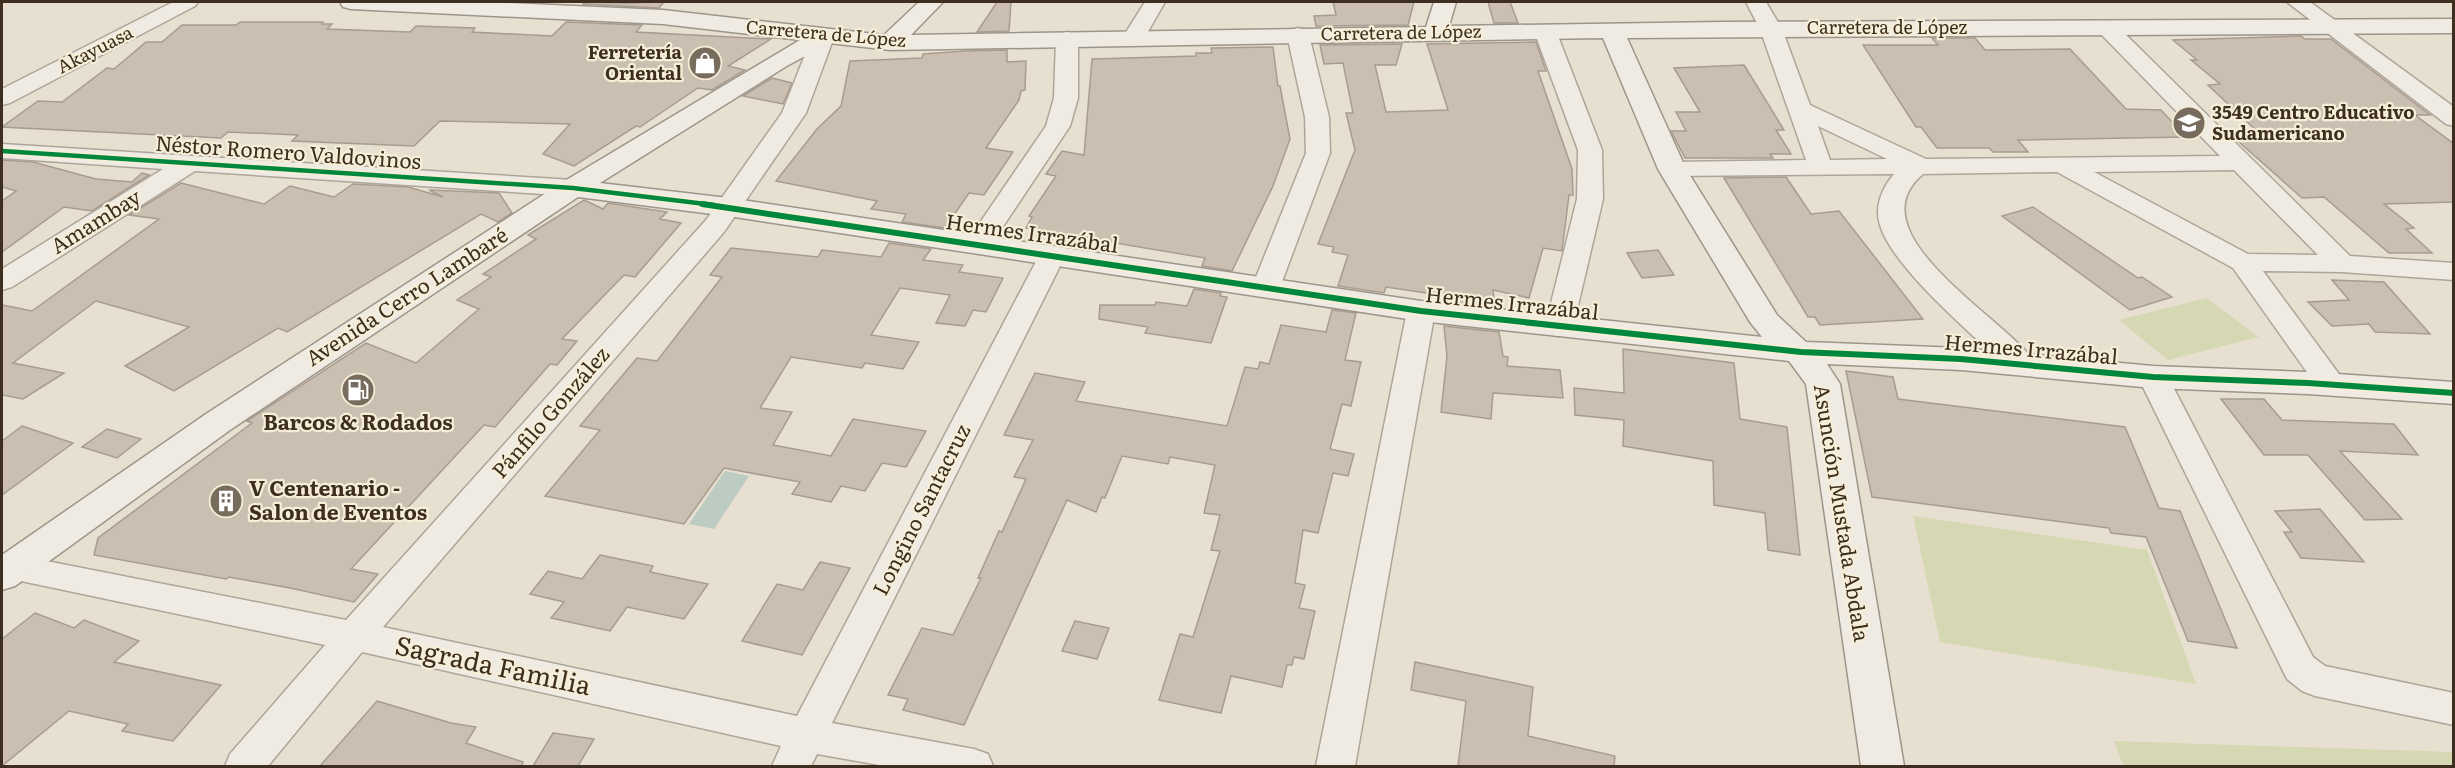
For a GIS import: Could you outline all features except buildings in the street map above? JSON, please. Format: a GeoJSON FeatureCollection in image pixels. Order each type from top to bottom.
{"type":"FeatureCollection","features":[{"type":"Feature","properties":{"kind":"street","name":"Akayuasa"},"geometry":{"type":"LineString","coordinates":[[2,98],[188,2]]}},
{"type":"Feature","properties":{"kind":"street","name":"Carretera de López"},"geometry":{"type":"LineString","coordinates":[[351,2],[389,2],[663,17],[823,38],[890,43],[1437,32],[2106,28],[2326,24],[2454,26]]}},
{"type":"Feature","properties":{"kind":"street"},"geometry":{"type":"LineString","coordinates":[[663,17],[684,2]]}},
{"type":"Feature","properties":{"kind":"street"},"geometry":{"type":"LineString","coordinates":[[890,43],[932,2]]}},
{"type":"Feature","properties":{"kind":"street"},"geometry":{"type":"LineString","coordinates":[[1134,37],[1155,2]]}},
{"type":"Feature","properties":{"kind":"street"},"geometry":{"type":"LineString","coordinates":[[1437,32],[1444,2]]}},
{"type":"Feature","properties":{"kind":"street"},"geometry":{"type":"LineString","coordinates":[[1756,2],[1771,29],[1821,168]]}},
{"type":"Feature","properties":{"kind":"street"},"geometry":{"type":"LineString","coordinates":[[2297,2],[2454,119]]}},
{"type":"Feature","properties":{"kind":"street"},"geometry":{"type":"LineString","coordinates":[[2106,28],[2342,264]]}},
{"type":"Feature","properties":{"kind":"street","name":"Asunción Mustada Abdala"},"geometry":{"type":"LineString","coordinates":[[1612,31],[1672,169],[1766,322],[1801,352],[1823,384],[1882,766]]}},
{"type":"Feature","properties":{"kind":"street"},"geometry":{"type":"LineString","coordinates":[[1545,32],[1590,150],[1590,199],[1559,327]]}},
{"type":"Feature","properties":{"kind":"street"},"geometry":{"type":"LineString","coordinates":[[1266,287],[1318,153],[1317,117],[1298,35]]}},
{"type":"Feature","properties":{"kind":"street","name":"Avenida Cerro Lambaré"},"geometry":{"type":"LineString","coordinates":[[6,571],[218,422],[573,188],[776,62],[823,38]]}},
{"type":"Feature","properties":{"kind":"street","name":"Pánfilo González"},"geometry":{"type":"LineString","coordinates":[[244,766],[354,636],[668,281],[728,207],[794,113],[823,38]]}},
{"type":"Feature","properties":{"kind":"street"},"geometry":{"type":"LineString","coordinates":[[979,243],[1058,126],[1066,98],[1067,39]]}},
{"type":"Feature","properties":{"kind":"street"},"geometry":{"type":"LineString","coordinates":[[1798,108],[1919,165]]}},
{"type":"Feature","properties":{"kind":"street","name":"Néstor Romero Valdovinos"},"geometry":{"type":"LineString","coordinates":[[2,151],[573,188]]}},
{"type":"Feature","properties":{"kind":"street","name":"Amambay"},"geometry":{"type":"LineString","coordinates":[[2,281],[190,163]]}},
{"type":"Feature","properties":{"kind":"street"},"geometry":{"type":"LineString","coordinates":[[1672,169],[2241,163]]}},
{"type":"Feature","properties":{"kind":"street"},"geometry":{"type":"LineString","coordinates":[[2060,164],[2243,262],[2332,385]]}},
{"type":"Feature","properties":{"kind":"street"},"geometry":{"type":"LineString","coordinates":[[1919,165],[1901,178],[1892,197],[1892,225],[1906,248],[1927,271],[2022,365]]}},
{"type":"Feature","properties":{"kind":"street","name":"Hermes Irrazábal"},"geometry":{"type":"LineString","coordinates":[[573,188],[728,207],[979,243],[1421,311],[1559,327],[1801,352],[2022,365],[2153,377],[2454,393]]}},
{"type":"Feature","properties":{"kind":"street","name":"Longino Santacruz"},"geometry":{"type":"LineString","coordinates":[[791,766],[1053,254]]}},
{"type":"Feature","properties":{"kind":"street"},"geometry":{"type":"LineString","coordinates":[[2243,262],[2342,264],[2454,272]]}},
{"type":"Feature","properties":{"kind":"street"},"geometry":{"type":"LineString","coordinates":[[1335,766],[1421,311]]}},
{"type":"Feature","properties":{"kind":"street"},"geometry":{"type":"LineString","coordinates":[[2153,377],[2300,668],[2306,675],[2315,680],[2454,709]]}},
{"type":"Feature","properties":{"kind":"street","name":"Sagrada Familia"},"geometry":{"type":"LineString","coordinates":[[6,571],[354,636],[807,735],[974,766]]}},
{"type":"Feature","properties":{"kind":"green space"},"geometry":{"type":"Polygon","coordinates":[[[2207,298],[2259,337],[2168,360],[2119,320],[2207,298]]]}},
{"type":"Feature","properties":{"kind":"green space"},"geometry":{"type":"Polygon","coordinates":[[[1913,516],[2147,550],[2196,684],[1940,642],[1913,516]]]}},
{"type":"Feature","properties":{"kind":"green space"},"geometry":{"type":"Polygon","coordinates":[[[2114,741],[2453,752],[2453,766],[2123,766],[2114,741]]]}},
{"type":"Feature","properties":{"kind":"shaded area"},"geometry":{"type":"Polygon","coordinates":[[[725,471],[749,476],[714,529],[689,524],[725,471]]]}},
{"type":"Feature","properties":{"kind":"cycle path"},"geometry":{"type":"LineString","coordinates":[[2,151],[573,188],[728,207],[1421,311],[1801,352],[1961,359],[2153,377],[2308,383],[2454,393]]}},
{"type":"Feature","properties":{"kind":"place","name":"Ferretería Oriental"},"geometry":{"type":"Point","coordinates":[705,63]}},
{"type":"Feature","properties":{"kind":"place","name":"3549 Centro Educativo Sudamericano"},"geometry":{"type":"Point","coordinates":[2189,123]}},
{"type":"Feature","properties":{"kind":"place","name":"Barcos & Rodados"},"geometry":{"type":"Point","coordinates":[358,390]}},
{"type":"Feature","properties":{"kind":"place","name":"V Centenario - Salon de Eventos"},"geometry":{"type":"Point","coordinates":[226,501]}}]}
